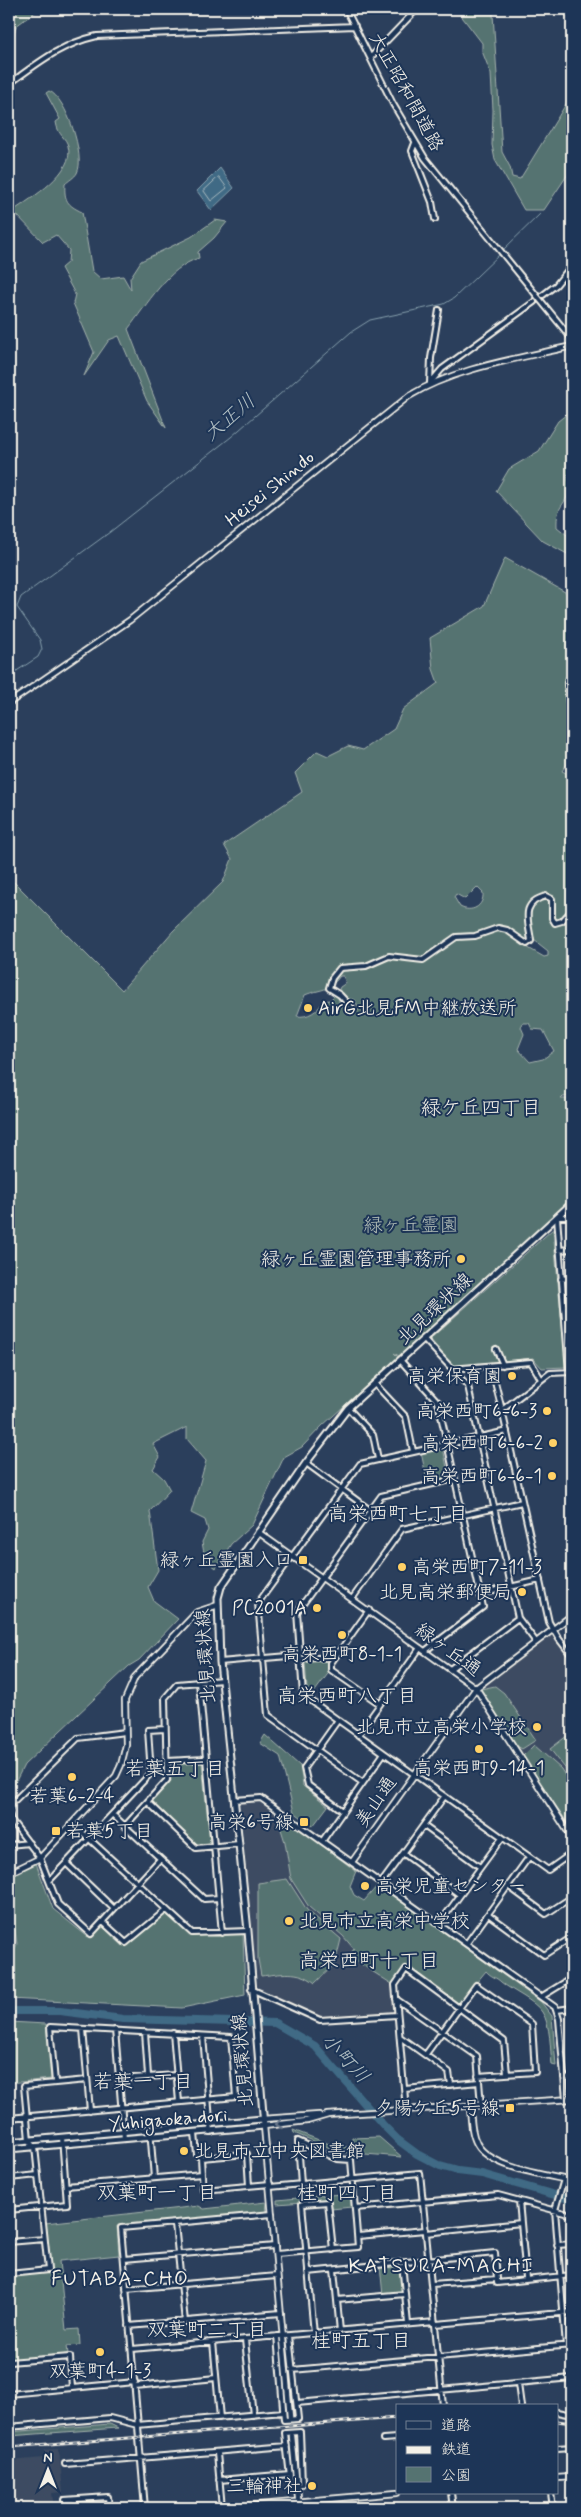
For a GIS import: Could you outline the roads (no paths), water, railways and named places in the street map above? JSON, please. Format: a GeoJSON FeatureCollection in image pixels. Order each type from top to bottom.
{"type":"FeatureCollection","features":[{"type":"Feature","properties":{"kind":"main road","name":"北見環状線"},"geometry":{"type":"LineString","coordinates":[[264,2126],[248,1931],[220,1662],[218,1605],[223,1582],[306,1463],[348,1408],[572,1203]]}},
{"type":"Feature","properties":{"kind":"main road","name":"Yuhigaoka dori"},"geometry":{"type":"LineString","coordinates":[[9,2142],[264,2119]]}},
{"type":"Feature","properties":{"kind":"main road","name":"Yuhigaoka dori"},"geometry":{"type":"LineString","coordinates":[[9,2149],[264,2126]]}},
{"type":"Feature","properties":{"kind":"street"},"geometry":{"type":"LineString","coordinates":[[346,9],[355,26]]}},
{"type":"Feature","properties":{"kind":"street"},"geometry":{"type":"LineString","coordinates":[[371,57],[417,9]]}},
{"type":"Feature","properties":{"kind":"street","name":"大正昭和間道路"},"geometry":{"type":"LineString","coordinates":[[9,84],[59,49],[97,36],[355,26],[415,143],[572,339]]}},
{"type":"Feature","properties":{"kind":"street"},"geometry":{"type":"LineString","coordinates":[[415,143],[412,151],[432,202],[435,219]]}},
{"type":"Feature","properties":{"kind":"street"},"geometry":{"type":"LineString","coordinates":[[544,294],[556,285],[572,265]]}},
{"type":"Feature","properties":{"kind":"street"},"geometry":{"type":"LineString","coordinates":[[430,384],[442,369],[534,302]]}},
{"type":"Feature","properties":{"kind":"street"},"geometry":{"type":"LineString","coordinates":[[430,384],[431,358],[439,310]]}},
{"type":"Feature","properties":{"kind":"street","name":"Heisei Shindo"},"geometry":{"type":"LineString","coordinates":[[9,703],[130,620],[389,412],[430,384],[454,375],[572,346]]}},
{"type":"Feature","properties":{"kind":"street"},"geometry":{"type":"LineString","coordinates":[[572,672],[567,683],[572,734]]}},
{"type":"Feature","properties":{"kind":"street"},"geometry":{"type":"LineString","coordinates":[[352,1008],[340,995],[329,988],[332,978],[340,968],[366,966],[389,956],[423,960],[456,938],[475,936],[498,928],[506,930],[527,944],[531,941],[526,916],[537,900],[546,896],[552,899],[552,918],[555,922],[562,921],[572,910]]}},
{"type":"Feature","properties":{"kind":"street"},"geometry":{"type":"LineString","coordinates":[[502,1410],[550,1373],[571,1372],[561,1279],[557,1217],[572,1217]]}},
{"type":"Feature","properties":{"kind":"street"},"geometry":{"type":"LineString","coordinates":[[559,1250],[572,1249]]}},
{"type":"Feature","properties":{"kind":"street"},"geometry":{"type":"LineString","coordinates":[[561,1279],[572,1278]]}},
{"type":"Feature","properties":{"kind":"street"},"geometry":{"type":"LineString","coordinates":[[564,1306],[572,1306]]}},
{"type":"Feature","properties":{"kind":"street"},"geometry":{"type":"LineString","coordinates":[[566,1331],[572,1330]]}},
{"type":"Feature","properties":{"kind":"street"},"geometry":{"type":"LineString","coordinates":[[424,1339],[468,1386],[518,1618],[536,1642]]}},
{"type":"Feature","properties":{"kind":"street"},"geometry":{"type":"LineString","coordinates":[[496,1349],[503,1364]]}},
{"type":"Feature","properties":{"kind":"street"},"geometry":{"type":"LineString","coordinates":[[401,1361],[438,1402],[483,1606],[425,1651]]}},
{"type":"Feature","properties":{"kind":"street"},"geometry":{"type":"LineString","coordinates":[[452,1369],[531,1362],[541,1379]]}},
{"type":"Feature","properties":{"kind":"street"},"geometry":{"type":"LineString","coordinates":[[491,1366],[553,1629],[572,1656]]}},
{"type":"Feature","properties":{"kind":"street"},"geometry":{"type":"LineString","coordinates":[[374,1384],[406,1417],[414,1451]]}},
{"type":"Feature","properties":{"kind":"street"},"geometry":{"type":"LineString","coordinates":[[348,1408],[373,1435],[378,1459]]}},
{"type":"Feature","properties":{"kind":"street"},"geometry":{"type":"LineString","coordinates":[[363,1783],[268,1715],[258,1603],[360,1464],[507,1431]]}},
{"type":"Feature","properties":{"kind":"street"},"geometry":{"type":"LineString","coordinates":[[306,1463],[370,1510]]}},
{"type":"Feature","properties":{"kind":"street"},"geometry":{"type":"LineString","coordinates":[[455,1479],[381,1496],[297,1612],[303,1695],[548,1870],[572,1853]]}},
{"type":"Feature","properties":{"kind":"street"},"geometry":{"type":"LineString","coordinates":[[352,1598],[402,1529],[522,1502]]}},
{"type":"Feature","properties":{"kind":"street","name":"緑ヶ丘通"},"geometry":{"type":"LineString","coordinates":[[258,1532],[476,1688],[572,1838]]}},
{"type":"Feature","properties":{"kind":"street"},"geometry":{"type":"LineString","coordinates":[[480,1594],[540,1580]]}},
{"type":"Feature","properties":{"kind":"street"},"geometry":{"type":"LineString","coordinates":[[9,1873],[40,1858],[116,1776],[124,1754],[125,1700],[135,1677],[197,1612],[218,1605]]}},
{"type":"Feature","properties":{"kind":"street"},"geometry":{"type":"LineString","coordinates":[[369,1610],[331,1662],[332,1670],[380,1704]]}},
{"type":"Feature","properties":{"kind":"street","name":"美山通"},"geometry":{"type":"LineString","coordinates":[[352,1862],[476,1688],[572,1615]]}},
{"type":"Feature","properties":{"kind":"street"},"geometry":{"type":"LineString","coordinates":[[450,1670],[518,1618]]}},
{"type":"Feature","properties":{"kind":"street"},"geometry":{"type":"LineString","coordinates":[[358,1735],[420,1648]]}},
{"type":"Feature","properties":{"kind":"street"},"geometry":{"type":"LineString","coordinates":[[220,1662],[263,1658],[336,1657]]}},
{"type":"Feature","properties":{"kind":"street"},"geometry":{"type":"LineString","coordinates":[[126,1826],[167,1780],[164,1698],[177,1684],[222,1680]]}},
{"type":"Feature","properties":{"kind":"street"},"geometry":{"type":"LineString","coordinates":[[199,1682],[222,1933]]}},
{"type":"Feature","properties":{"kind":"street"},"geometry":{"type":"LineString","coordinates":[[338,1720],[304,1768],[308,1785],[343,1811]]}},
{"type":"Feature","properties":{"kind":"street"},"geometry":{"type":"LineString","coordinates":[[50,1880],[113,1815],[150,1773],[148,1730],[165,1729]]}},
{"type":"Feature","properties":{"kind":"street"},"geometry":{"type":"LineString","coordinates":[[125,1732],[78,1738],[11,1804],[9,1812],[11,1820],[40,1858],[58,1904],[91,1934],[160,1859]]}},
{"type":"Feature","properties":{"kind":"street"},"geometry":{"type":"LineString","coordinates":[[323,1840],[384,1753]]}},
{"type":"Feature","properties":{"kind":"street"},"geometry":{"type":"LineString","coordinates":[[167,1761],[205,1759]]}},
{"type":"Feature","properties":{"kind":"street"},"geometry":{"type":"LineString","coordinates":[[382,1882],[444,1797]]}},
{"type":"Feature","properties":{"kind":"street"},"geometry":{"type":"LineString","coordinates":[[234,1800],[261,1798],[382,1882],[557,2010],[572,2008]]}},
{"type":"Feature","properties":{"kind":"street"},"geometry":{"type":"LineString","coordinates":[[148,1802],[196,1848],[238,1844]]}},
{"type":"Feature","properties":{"kind":"street"},"geometry":{"type":"LineString","coordinates":[[113,1815],[204,1899],[219,1898]]}},
{"type":"Feature","properties":{"kind":"street"},"geometry":{"type":"LineString","coordinates":[[73,1824],[192,1933],[248,1931]]}},
{"type":"Feature","properties":{"kind":"street"},"geometry":{"type":"LineString","coordinates":[[424,1826],[480,1867]]}},
{"type":"Feature","properties":{"kind":"street"},"geometry":{"type":"LineString","coordinates":[[439,1924],[502,1838]]}},
{"type":"Feature","properties":{"kind":"street"},"geometry":{"type":"LineString","coordinates":[[9,1845],[29,1843]]}},
{"type":"Feature","properties":{"kind":"street"},"geometry":{"type":"LineString","coordinates":[[404,1854],[460,1894]]}},
{"type":"Feature","properties":{"kind":"street"},"geometry":{"type":"LineString","coordinates":[[467,1943],[529,1857]]}},
{"type":"Feature","properties":{"kind":"street"},"geometry":{"type":"LineString","coordinates":[[67,1864],[114,1909]]}},
{"type":"Feature","properties":{"kind":"street"},"geometry":{"type":"LineString","coordinates":[[508,1886],[546,1914],[572,1897]]}},
{"type":"Feature","properties":{"kind":"street"},"geometry":{"type":"LineString","coordinates":[[103,1922],[126,1943],[166,1910]]}},
{"type":"Feature","properties":{"kind":"street"},"geometry":{"type":"LineString","coordinates":[[488,1914],[544,1955],[572,1937]]}},
{"type":"Feature","properties":{"kind":"street"},"geometry":{"type":"LineString","coordinates":[[406,2110],[395,1985],[406,1969],[504,2041],[508,2074]]}},
{"type":"Feature","properties":{"kind":"street"},"geometry":{"type":"LineString","coordinates":[[541,1998],[572,1978]]}},
{"type":"Feature","properties":{"kind":"street"},"geometry":{"type":"LineString","coordinates":[[426,2054],[476,1985],[532,2024],[536,2072],[478,2076]]}},
{"type":"Feature","properties":{"kind":"street"},"geometry":{"type":"LineString","coordinates":[[252,1989],[320,2020],[397,2015]]}},
{"type":"Feature","properties":{"kind":"street"},"geometry":{"type":"LineString","coordinates":[[396,1999],[477,2056],[480,2106]]}},
{"type":"Feature","properties":{"kind":"street"},"geometry":{"type":"LineString","coordinates":[[557,2010],[566,2099]]}},
{"type":"Feature","properties":{"kind":"street"},"geometry":{"type":"LineString","coordinates":[[9,2118],[236,2097],[231,2037],[50,2027],[55,2082]]}},
{"type":"Feature","properties":{"kind":"street"},"geometry":{"type":"LineString","coordinates":[[83,2029],[90,2111]]}},
{"type":"Feature","properties":{"kind":"street"},"geometry":{"type":"LineString","coordinates":[[115,2030],[124,2139]]}},
{"type":"Feature","properties":{"kind":"street"},"geometry":{"type":"LineString","coordinates":[[145,2032],[148,2076]]}},
{"type":"Feature","properties":{"kind":"street"},"geometry":{"type":"LineString","coordinates":[[173,2033],[179,2102]]}},
{"type":"Feature","properties":{"kind":"street"},"geometry":{"type":"LineString","coordinates":[[203,2036],[211,2132]]}},
{"type":"Feature","properties":{"kind":"street"},"geometry":{"type":"LineString","coordinates":[[400,2037],[449,2072],[451,2085]]}},
{"type":"Feature","properties":{"kind":"street"},"geometry":{"type":"LineString","coordinates":[[119,2078],[176,2074]]}},
{"type":"Feature","properties":{"kind":"street"},"geometry":{"type":"LineString","coordinates":[[564,2078],[572,2077]]}},
{"type":"Feature","properties":{"kind":"street"},"geometry":{"type":"LineString","coordinates":[[9,2274],[48,2270],[35,2147],[29,2140],[24,2086],[87,2080]]}},
{"type":"Feature","properties":{"kind":"street"},"geometry":{"type":"LineString","coordinates":[[405,2088],[479,2082]]}},
{"type":"Feature","properties":{"kind":"street","name":"Yuhigaoka dori"},"geometry":{"type":"LineString","coordinates":[[264,2119],[572,2099]]}},
{"type":"Feature","properties":{"kind":"street"},"geometry":{"type":"LineString","coordinates":[[470,2106],[472,2132],[483,2153],[495,2162],[572,2181]]}},
{"type":"Feature","properties":{"kind":"street","name":"Yuhigaoka dori"},"geometry":{"type":"LineString","coordinates":[[264,2126],[302,2122],[328,2115]]}},
{"type":"Feature","properties":{"kind":"street"},"geometry":{"type":"LineString","coordinates":[[264,2126],[281,2314],[280,2336],[284,2420],[298,2419],[289,2336]]}},
{"type":"Feature","properties":{"kind":"street"},"geometry":{"type":"LineString","coordinates":[[150,2129],[154,2178]]}},
{"type":"Feature","properties":{"kind":"street"},"geometry":{"type":"LineString","coordinates":[[195,2133],[198,2155],[201,2158],[203,2190],[301,2184],[420,2173],[443,2404]]}},
{"type":"Feature","properties":{"kind":"street"},"geometry":{"type":"LineString","coordinates":[[9,2210],[67,2204],[62,2138]]}},
{"type":"Feature","properties":{"kind":"street"},"geometry":{"type":"LineString","coordinates":[[276,2254],[358,2247],[350,2160],[337,2159],[298,2141],[301,2184]]}},
{"type":"Feature","properties":{"kind":"street"},"geometry":{"type":"LineString","coordinates":[[201,2158],[247,2154],[249,2186]]}},
{"type":"Feature","properties":{"kind":"street"},"geometry":{"type":"LineString","coordinates":[[66,2186],[202,2174]]}},
{"type":"Feature","properties":{"kind":"street"},"geometry":{"type":"LineString","coordinates":[[9,2178],[38,2175]]}},
{"type":"Feature","properties":{"kind":"street"},"geometry":{"type":"LineString","coordinates":[[564,2179],[555,2208],[566,2346]]}},
{"type":"Feature","properties":{"kind":"street"},"geometry":{"type":"LineString","coordinates":[[355,2208],[498,2195],[555,2208],[572,2216]]}},
{"type":"Feature","properties":{"kind":"street"},"geometry":{"type":"LineString","coordinates":[[519,2201],[526,2278]]}},
{"type":"Feature","properties":{"kind":"street"},"geometry":{"type":"LineString","coordinates":[[314,2334],[302,2204],[328,2202],[333,2250]]}},
{"type":"Feature","properties":{"kind":"street"},"geometry":{"type":"LineString","coordinates":[[145,2508],[121,2228],[272,2214]]}},
{"type":"Feature","properties":{"kind":"street"},"geometry":{"type":"LineString","coordinates":[[358,2236],[521,2223]]}},
{"type":"Feature","properties":{"kind":"street"},"geometry":{"type":"LineString","coordinates":[[175,2224],[185,2322]]}},
{"type":"Feature","properties":{"kind":"street"},"geometry":{"type":"LineString","coordinates":[[9,2242],[44,2239]]}},
{"type":"Feature","properties":{"kind":"street"},"geometry":{"type":"LineString","coordinates":[[557,2245],[572,2244]]}},
{"type":"Feature","properties":{"kind":"street"},"geometry":{"type":"LineString","coordinates":[[124,2259],[275,2246]]}},
{"type":"Feature","properties":{"kind":"street"},"geometry":{"type":"LineString","coordinates":[[308,2272],[495,2253],[497,2282],[572,2275]]}},
{"type":"Feature","properties":{"kind":"street"},"geometry":{"type":"LineString","coordinates":[[402,2263],[408,2324]]}},
{"type":"Feature","properties":{"kind":"street"},"geometry":{"type":"LineString","coordinates":[[334,2270],[340,2331]]}},
{"type":"Feature","properties":{"kind":"street"},"geometry":{"type":"LineString","coordinates":[[126,2290],[278,2276]]}},
{"type":"Feature","properties":{"kind":"street"},"geometry":{"type":"LineString","coordinates":[[432,2284],[497,2279]]}},
{"type":"Feature","properties":{"kind":"street"},"geometry":{"type":"LineString","coordinates":[[337,2300],[405,2294]]}},
{"type":"Feature","properties":{"kind":"street"},"geometry":{"type":"LineString","coordinates":[[132,2349],[408,2324],[572,2312]]}},
{"type":"Feature","properties":{"kind":"street"},"geometry":{"type":"LineString","coordinates":[[130,2326],[281,2314]]}},
{"type":"Feature","properties":{"kind":"street"},"geometry":{"type":"LineString","coordinates":[[280,2336],[290,2417]]}},
{"type":"Feature","properties":{"kind":"street"},"geometry":{"type":"LineString","coordinates":[[245,2340],[253,2415]]}},
{"type":"Feature","properties":{"kind":"street"},"geometry":{"type":"LineString","coordinates":[[213,2342],[220,2418]]}},
{"type":"Feature","properties":{"kind":"street"},"geometry":{"type":"LineString","coordinates":[[292,2370],[572,2345]]}},
{"type":"Feature","properties":{"kind":"street"},"geometry":{"type":"LineString","coordinates":[[9,2362],[70,2357],[72,2388]]}},
{"type":"Feature","properties":{"kind":"street"},"geometry":{"type":"LineString","coordinates":[[9,2394],[216,2378]]}},
{"type":"Feature","properties":{"kind":"street"},"geometry":{"type":"LineString","coordinates":[[297,2403],[572,2378],[572,2387]]}},
{"type":"Feature","properties":{"kind":"street"},"geometry":{"type":"LineString","coordinates":[[518,2384],[522,2404]]}},
{"type":"Feature","properties":{"kind":"street"},"geometry":{"type":"LineString","coordinates":[[9,2405],[10,2427],[110,2418],[138,2426],[283,2412]]}},
{"type":"Feature","properties":{"kind":"street"},"geometry":{"type":"LineString","coordinates":[[558,2412],[572,2415]]}},
{"type":"Feature","properties":{"kind":"street"},"geometry":{"type":"LineString","coordinates":[[300,2432],[302,2484],[297,2488],[292,2485],[285,2433],[300,2432]]}},
{"type":"Feature","properties":{"kind":"street"},"geometry":{"type":"LineString","coordinates":[[292,2436],[299,2508]]}},
{"type":"Feature","properties":{"kind":"street"},"geometry":{"type":"LineString","coordinates":[[383,2439],[396,2438]]}},
{"type":"Feature","properties":{"kind":"street"},"geometry":{"type":"LineString","coordinates":[[65,2464],[287,2446]]}},
{"type":"Feature","properties":{"kind":"street"},"geometry":{"type":"LineString","coordinates":[[558,2448],[572,2447]]}},
{"type":"Feature","properties":{"kind":"street"},"geometry":{"type":"LineString","coordinates":[[217,2453],[224,2508],[396,2493]]}},
{"type":"Feature","properties":{"kind":"street"},"geometry":{"type":"LineString","coordinates":[[219,2480],[290,2474]]}},
{"type":"Feature","properties":{"kind":"street"},"geometry":{"type":"LineString","coordinates":[[558,2478],[572,2477]]}},
{"type":"Feature","properties":{"kind":"street"},"geometry":{"type":"LineString","coordinates":[[452,2494],[453,2508]]}},
{"type":"Feature","properties":{"kind":"street"},"geometry":{"type":"LineString","coordinates":[[551,2494],[553,2508]]}},
{"type":"Feature","properties":{"kind":"street"},"geometry":{"type":"LineString","coordinates":[[64,2500],[108,2497],[109,2508]]}},
{"type":"Feature","properties":{"kind":"street"},"geometry":{"type":"LineString","coordinates":[[75,2500],[76,2508]]}},
{"type":"Feature","properties":{"kind":"water"},"geometry":{"type":"Polygon","coordinates":[[[220,168],[234,188],[211,210],[197,191],[220,168]]]}},
{"type":"Feature","properties":{"kind":"waterway","name":"大正川"},"geometry":{"type":"LineString","coordinates":[[502,251],[541,213]]}},
{"type":"Feature","properties":{"kind":"waterway","name":"大正川"},"geometry":{"type":"LineString","coordinates":[[9,676],[38,657],[42,649],[40,640],[17,607],[21,597],[110,532],[231,437],[351,332],[370,320],[444,304],[454,298],[500,254]]}},
{"type":"Feature","properties":{"kind":"waterway","name":"小町川"},"geometry":{"type":"LineString","coordinates":[[9,2011],[60,2011],[123,2019],[275,2023],[315,2046],[384,2126],[398,2140],[417,2154],[440,2166],[458,2171],[482,2174],[572,2200]]}},
{"type":"Feature","properties":{"kind":"tunnel"},"geometry":{"type":"LineString","coordinates":[[290,2417],[292,2435]]}},
{"type":"Feature","properties":{"kind":"railway"},"geometry":{"type":"LineString","coordinates":[[9,2447],[396,2418]]}},
{"type":"Feature","properties":{"kind":"railway"},"geometry":{"type":"LineString","coordinates":[[558,2421],[572,2423]]}},
{"type":"Feature","properties":{"kind":"place","name":"AirG北見FM中継放送所"},"geometry":{"type":"Point","coordinates":[308,1008]}},
{"type":"Feature","properties":{"kind":"place","name":"緑ヶ丘霊園管理事務所"},"geometry":{"type":"Point","coordinates":[461,1259]}},
{"type":"Feature","properties":{"kind":"place","name":"高栄保育園"},"geometry":{"type":"Point","coordinates":[512,1376]}},
{"type":"Feature","properties":{"kind":"place","name":"高栄西町6-6-3"},"geometry":{"type":"Point","coordinates":[547,1411]}},
{"type":"Feature","properties":{"kind":"place","name":"高栄西町6-6-2"},"geometry":{"type":"Point","coordinates":[553,1443]}},
{"type":"Feature","properties":{"kind":"place","name":"高栄西町6-6-1"},"geometry":{"type":"Point","coordinates":[552,1476]}},
{"type":"Feature","properties":{"kind":"place","name":"緑ヶ丘霊園入口"},"geometry":{"type":"Point","coordinates":[303,1560]}},
{"type":"Feature","properties":{"kind":"place","name":"高栄西町7-11-3"},"geometry":{"type":"Point","coordinates":[402,1567]}},
{"type":"Feature","properties":{"kind":"place","name":"北見高栄郵便局"},"geometry":{"type":"Point","coordinates":[522,1592]}},
{"type":"Feature","properties":{"kind":"place","name":"PC2001A"},"geometry":{"type":"Point","coordinates":[317,1608]}},
{"type":"Feature","properties":{"kind":"place","name":"高栄西町8-1-1"},"geometry":{"type":"Point","coordinates":[342,1635]}},
{"type":"Feature","properties":{"kind":"place","name":"北見市立高栄小学校"},"geometry":{"type":"Point","coordinates":[537,1727]}},
{"type":"Feature","properties":{"kind":"place","name":"高栄西町9-14-1"},"geometry":{"type":"Point","coordinates":[479,1749]}},
{"type":"Feature","properties":{"kind":"place","name":"若葉6-2-4"},"geometry":{"type":"Point","coordinates":[72,1777]}},
{"type":"Feature","properties":{"kind":"place","name":"高栄6号線"},"geometry":{"type":"Point","coordinates":[304,1822]}},
{"type":"Feature","properties":{"kind":"place","name":"若葉5丁目"},"geometry":{"type":"Point","coordinates":[56,1831]}},
{"type":"Feature","properties":{"kind":"place","name":"高栄児童センター"},"geometry":{"type":"Point","coordinates":[365,1886]}},
{"type":"Feature","properties":{"kind":"place","name":"北見市立高栄中学校"},"geometry":{"type":"Point","coordinates":[289,1921]}},
{"type":"Feature","properties":{"kind":"place","name":"夕陽ケ丘5号線"},"geometry":{"type":"Point","coordinates":[510,2108]}},
{"type":"Feature","properties":{"kind":"place","name":"北見市立中央図書館"},"geometry":{"type":"Point","coordinates":[184,2151]}},
{"type":"Feature","properties":{"kind":"place","name":"双葉町4-1-3"},"geometry":{"type":"Point","coordinates":[100,2352]}},
{"type":"Feature","properties":{"kind":"place","name":"三輪神社"},"geometry":{"type":"Point","coordinates":[312,2486]}},
{"type":"Feature","properties":{"kind":"district","name":"緑ケ丘四丁目"},"geometry":{"type":"Point","coordinates":[481,1108]}},
{"type":"Feature","properties":{"kind":"district","name":"高栄西町七丁目"},"geometry":{"type":"Point","coordinates":[398,1514]}},
{"type":"Feature","properties":{"kind":"district","name":"高栄西町八丁目"},"geometry":{"type":"Point","coordinates":[347,1696]}},
{"type":"Feature","properties":{"kind":"district","name":"若葉五丁目"},"geometry":{"type":"Point","coordinates":[175,1769]}},
{"type":"Feature","properties":{"kind":"district","name":"高栄西町十丁目"},"geometry":{"type":"Point","coordinates":[369,1961]}},
{"type":"Feature","properties":{"kind":"district","name":"若葉一丁目"},"geometry":{"type":"Point","coordinates":[143,2082]}},
{"type":"Feature","properties":{"kind":"district","name":"双葉町一丁目"},"geometry":{"type":"Point","coordinates":[157,2193]}},
{"type":"Feature","properties":{"kind":"district","name":"桂町四丁目"},"geometry":{"type":"Point","coordinates":[347,2193]}},
{"type":"Feature","properties":{"kind":"district","name":"KATSURA-MACHI"},"geometry":{"type":"Point","coordinates":[441,2266]}},
{"type":"Feature","properties":{"kind":"district","name":"FUTABA-CHO"},"geometry":{"type":"Point","coordinates":[120,2279]}},
{"type":"Feature","properties":{"kind":"district","name":"双葉町二丁目"},"geometry":{"type":"Point","coordinates":[207,2330]}},
{"type":"Feature","properties":{"kind":"district","name":"桂町五丁目"},"geometry":{"type":"Point","coordinates":[361,2341]}},
{"type":"Feature","properties":{"kind":"park label","name":"緑ヶ丘霊園"},"geometry":{"type":"Point","coordinates":[411,1225]}}]}
